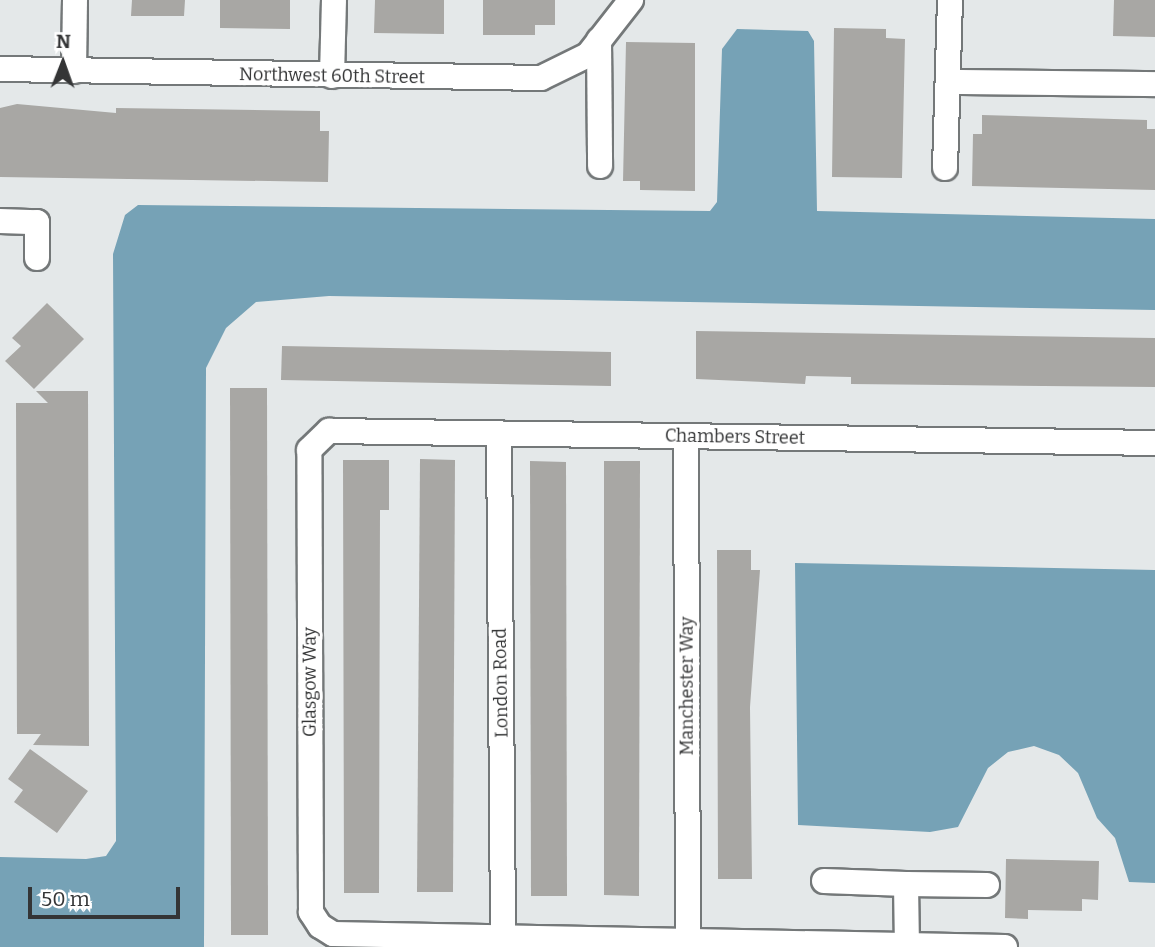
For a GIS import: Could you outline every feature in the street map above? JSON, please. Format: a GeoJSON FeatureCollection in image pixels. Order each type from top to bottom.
{"type":"FeatureCollection","features":[{"type":"Feature","properties":{"kind":"street"},"geometry":{"type":"LineString","coordinates":[[74,71],[75,0]]}},
{"type":"Feature","properties":{"kind":"street"},"geometry":{"type":"LineString","coordinates":[[332,76],[334,0]]}},
{"type":"Feature","properties":{"kind":"street","name":"Northwest 60th Street"},"geometry":{"type":"LineString","coordinates":[[0,69],[541,78],[588,55],[631,0]]}},
{"type":"Feature","properties":{"kind":"street"},"geometry":{"type":"LineString","coordinates":[[945,168],[950,82],[950,0]]}},
{"type":"Feature","properties":{"kind":"street"},"geometry":{"type":"LineString","coordinates":[[599,40],[600,166]]}},
{"type":"Feature","properties":{"kind":"street"},"geometry":{"type":"LineString","coordinates":[[950,82],[1155,84]]}},
{"type":"Feature","properties":{"kind":"street"},"geometry":{"type":"LineString","coordinates":[[0,221],[37,222],[37,258]]}},
{"type":"Feature","properties":{"kind":"street","name":"Chambers Street"},"geometry":{"type":"LineString","coordinates":[[316,438],[329,431],[1155,443]]}},
{"type":"Feature","properties":{"kind":"street","name":"London Road"},"geometry":{"type":"LineString","coordinates":[[499,433],[503,933]]}},
{"type":"Feature","properties":{"kind":"street","name":"Manchester Way"},"geometry":{"type":"LineString","coordinates":[[686,436],[688,937]]}},
{"type":"Feature","properties":{"kind":"street","name":"Glasgow Way"},"geometry":{"type":"LineString","coordinates":[[316,438],[309,450],[310,899],[320,926],[333,934],[503,933]]}},
{"type":"Feature","properties":{"kind":"street"},"geometry":{"type":"LineString","coordinates":[[824,881],[987,885]]}},
{"type":"Feature","properties":{"kind":"street"},"geometry":{"type":"LineString","coordinates":[[906,884],[907,947]]}},
{"type":"Feature","properties":{"kind":"street"},"geometry":{"type":"LineString","coordinates":[[503,933],[688,937],[907,947],[1005,947]]}},
{"type":"Feature","properties":{"kind":"water"},"geometry":{"type":"Polygon","coordinates":[[[737,29],[808,31],[814,41],[817,211],[1155,219],[1155,310],[329,296],[256,302],[226,328],[206,368],[204,947],[0,947],[0,857],[86,859],[106,856],[116,841],[113,254],[125,215],[138,205],[710,211],[717,202],[722,49],[737,29]]]}},
{"type":"Feature","properties":{"kind":"water"},"geometry":{"type":"Polygon","coordinates":[[[795,563],[1155,570],[1155,883],[1129,882],[1115,838],[1097,818],[1078,773],[1059,755],[1034,746],[1008,752],[988,768],[958,827],[930,832],[798,825],[795,563]]]}},
{"type":"Feature","properties":{"kind":"building"},"geometry":{"type":"Polygon","coordinates":[[[132,0],[185,0],[184,16],[131,16],[132,0]]]}},
{"type":"Feature","properties":{"kind":"building"},"geometry":{"type":"Polygon","coordinates":[[[220,0],[290,0],[290,29],[220,28],[220,0]]]}},
{"type":"Feature","properties":{"kind":"building"},"geometry":{"type":"Polygon","coordinates":[[[375,0],[444,0],[444,34],[374,33],[375,0]]]}},
{"type":"Feature","properties":{"kind":"building"},"geometry":{"type":"Polygon","coordinates":[[[483,0],[555,0],[555,25],[535,25],[535,35],[483,35],[483,0]]]}},
{"type":"Feature","properties":{"kind":"building"},"geometry":{"type":"Polygon","coordinates":[[[1114,0],[1155,0],[1155,37],[1113,36],[1114,0]]]}},
{"type":"Feature","properties":{"kind":"building"},"geometry":{"type":"Polygon","coordinates":[[[834,28],[886,29],[886,38],[905,39],[902,178],[832,177],[834,28]]]}},
{"type":"Feature","properties":{"kind":"building"},"geometry":{"type":"Polygon","coordinates":[[[626,42],[695,43],[695,191],[640,190],[640,181],[623,181],[626,42]]]}},
{"type":"Feature","properties":{"kind":"building"},"geometry":{"type":"Polygon","coordinates":[[[17,104],[116,113],[116,108],[320,111],[320,131],[329,131],[328,182],[0,177],[0,108],[17,104]]]}},
{"type":"Feature","properties":{"kind":"building"},"geometry":{"type":"Polygon","coordinates":[[[982,115],[1147,120],[1147,129],[1155,129],[1155,190],[972,186],[973,134],[982,134],[982,115]]]}},
{"type":"Feature","properties":{"kind":"building"},"geometry":{"type":"Polygon","coordinates":[[[47,303],[84,339],[34,389],[5,361],[21,346],[12,338],[47,303]]]}},
{"type":"Feature","properties":{"kind":"building"},"geometry":{"type":"Polygon","coordinates":[[[696,331],[1155,338],[1155,387],[851,384],[851,377],[806,376],[805,384],[696,379],[696,331]]]}},
{"type":"Feature","properties":{"kind":"building"},"geometry":{"type":"Polygon","coordinates":[[[282,346],[611,352],[611,386],[281,380],[282,346]]]}},
{"type":"Feature","properties":{"kind":"building"},"geometry":{"type":"Polygon","coordinates":[[[230,388],[267,388],[268,935],[231,935],[230,388]]]}},
{"type":"Feature","properties":{"kind":"building"},"geometry":{"type":"Polygon","coordinates":[[[36,391],[88,391],[89,746],[33,745],[41,734],[17,734],[16,403],[48,403],[36,391]]]}},
{"type":"Feature","properties":{"kind":"building"},"geometry":{"type":"Polygon","coordinates":[[[420,459],[455,460],[453,892],[417,892],[420,459]]]}},
{"type":"Feature","properties":{"kind":"building"},"geometry":{"type":"Polygon","coordinates":[[[343,460],[389,460],[389,510],[380,510],[379,893],[344,893],[343,460]]]}},
{"type":"Feature","properties":{"kind":"building"},"geometry":{"type":"Polygon","coordinates":[[[530,461],[566,462],[567,896],[531,896],[530,461]]]}},
{"type":"Feature","properties":{"kind":"building"},"geometry":{"type":"Polygon","coordinates":[[[604,461],[640,461],[639,896],[604,895],[604,461]]]}},
{"type":"Feature","properties":{"kind":"building"},"geometry":{"type":"Polygon","coordinates":[[[717,550],[751,550],[751,570],[760,570],[750,707],[752,879],[718,879],[717,550]]]}},
{"type":"Feature","properties":{"kind":"building"},"geometry":{"type":"Polygon","coordinates":[[[30,749],[88,791],[57,833],[14,802],[23,790],[8,779],[30,749]]]}},
{"type":"Feature","properties":{"kind":"building"},"geometry":{"type":"Polygon","coordinates":[[[1006,859],[1099,861],[1098,900],[1082,899],[1082,911],[1028,910],[1028,919],[1005,918],[1006,859]]]}}]}
